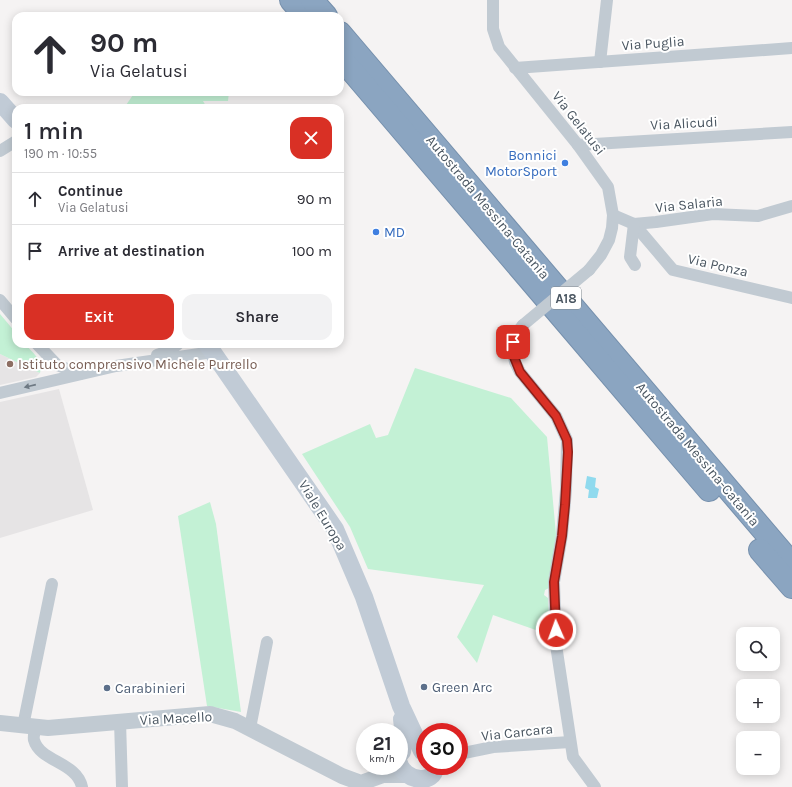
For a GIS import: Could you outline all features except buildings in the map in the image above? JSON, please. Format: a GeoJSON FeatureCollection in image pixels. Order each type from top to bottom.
{"type":"FeatureCollection","features":[{"type":"Feature","properties":{"kind":"highway"},"geometry":{"type":"LineString","coordinates":[[292,0],[302,12]]}},
{"type":"Feature","properties":{"kind":"highway"},"geometry":{"type":"LineString","coordinates":[[302,0],[312,12]]}},
{"type":"Feature","properties":{"kind":"highway"},"geometry":{"type":"LineString","coordinates":[[312,0],[322,12]]}},
{"type":"Feature","properties":{"kind":"highway","name":"Autostrada Messina-Catania"},"geometry":{"type":"LineString","coordinates":[[344,38],[792,564]]}},
{"type":"Feature","properties":{"kind":"highway"},"geometry":{"type":"LineString","coordinates":[[344,50],[700,468],[792,570]]}},
{"type":"Feature","properties":{"kind":"highway","name":"Autostrada Messina-Catania"},"geometry":{"type":"LineString","coordinates":[[344,62],[792,588]]}},
{"type":"Feature","properties":{"kind":"main road"},"geometry":{"type":"LineString","coordinates":[[0,102],[12,116]]}},
{"type":"Feature","properties":{"kind":"main road","name":"Viale Europa"},"geometry":{"type":"LineString","coordinates":[[210,348],[335,529],[364,597],[401,706]]}},
{"type":"Feature","properties":{"kind":"main road"},"geometry":{"type":"LineString","coordinates":[[401,706],[416,736]]}},
{"type":"Feature","properties":{"kind":"main road"},"geometry":{"type":"LineString","coordinates":[[401,706],[403,723]]}},
{"type":"Feature","properties":{"kind":"main road"},"geometry":{"type":"LineString","coordinates":[[408,755],[410,748],[416,750]]}},
{"type":"Feature","properties":{"kind":"main road"},"geometry":{"type":"LineString","coordinates":[[408,768],[416,775]]}},
{"type":"Feature","properties":{"kind":"main road"},"geometry":{"type":"LineString","coordinates":[[417,775],[423,780],[428,779],[433,775]]}},
{"type":"Feature","properties":{"kind":"street","name":"Via Gelatusi"},"geometry":{"type":"LineString","coordinates":[[493,0],[493,29],[499,47],[578,145],[608,187],[614,215],[609,240],[601,255],[589,270],[523,325],[516,334],[512,352],[520,372],[556,416],[563,428],[568,452],[562,536],[554,582],[556,645],[570,742]]}},
{"type":"Feature","properties":{"kind":"street"},"geometry":{"type":"LineString","coordinates":[[600,62],[607,0]]}},
{"type":"Feature","properties":{"kind":"street","name":"Via Puglia"},"geometry":{"type":"LineString","coordinates":[[515,68],[792,48]]}},
{"type":"Feature","properties":{"kind":"street","name":"Via Alicudi"},"geometry":{"type":"LineString","coordinates":[[578,145],[792,132]]}},
{"type":"Feature","properties":{"kind":"street"},"geometry":{"type":"LineString","coordinates":[[0,151],[12,143]]}},
{"type":"Feature","properties":{"kind":"street","name":"Via Salaria"},"geometry":{"type":"LineString","coordinates":[[634,224],[713,214],[758,216],[792,206]]}},
{"type":"Feature","properties":{"kind":"street"},"geometry":{"type":"LineString","coordinates":[[614,215],[634,224],[630,257],[635,265]]}},
{"type":"Feature","properties":{"kind":"street","name":"Via Ponza"},"geometry":{"type":"LineString","coordinates":[[634,224],[673,270],[792,298]]}},
{"type":"Feature","properties":{"kind":"street"},"geometry":{"type":"LineString","coordinates":[[0,300],[12,314]]}},
{"type":"Feature","properties":{"kind":"street"},"geometry":{"type":"LineString","coordinates":[[137,364],[173,348]]}},
{"type":"Feature","properties":{"kind":"street"},"geometry":{"type":"LineString","coordinates":[[0,393],[82,374],[210,348]]}},
{"type":"Feature","properties":{"kind":"street"},"geometry":{"type":"LineString","coordinates":[[41,349],[57,365],[82,374]]}},
{"type":"Feature","properties":{"kind":"street"},"geometry":{"type":"LineString","coordinates":[[41,349],[50,367],[47,382]]}},
{"type":"Feature","properties":{"kind":"street"},"geometry":{"type":"LineString","coordinates":[[52,584],[29,727],[34,740],[41,750],[75,773],[82,787]]}},
{"type":"Feature","properties":{"kind":"street"},"geometry":{"type":"LineString","coordinates":[[250,728],[267,642]]}},
{"type":"Feature","properties":{"kind":"street","name":"Via Macello"},"geometry":{"type":"LineString","coordinates":[[0,723],[48,728],[210,714],[235,721],[250,728],[359,785],[378,775]]}},
{"type":"Feature","properties":{"kind":"street"},"geometry":{"type":"LineString","coordinates":[[120,721],[122,787]]}},
{"type":"Feature","properties":{"kind":"street"},"geometry":{"type":"LineString","coordinates":[[570,742],[573,757],[595,787]]}},
{"type":"Feature","properties":{"kind":"street","name":"Via Carcara"},"geometry":{"type":"LineString","coordinates":[[468,753],[493,747],[570,742]]}},
{"type":"Feature","properties":{"kind":"shaded area","name":"Istituto comprensivo Michele Purrello"},"geometry":{"type":"Polygon","coordinates":[[[0,354],[40,373],[36,377],[0,385],[0,354]]]}},
{"type":"Feature","properties":{"kind":"shaded area"},"geometry":{"type":"Polygon","coordinates":[[[59,389],[93,510],[0,538],[0,402],[59,389]]]}},
{"type":"Feature","properties":{"kind":"green space"},"geometry":{"type":"Polygon","coordinates":[[[132,96],[229,96],[228,101],[203,101],[205,104],[127,104],[132,96]]]}},
{"type":"Feature","properties":{"kind":"green space"},"geometry":{"type":"Polygon","coordinates":[[[0,314],[12,328],[12,348],[29,348],[39,361],[41,369],[40,373],[0,354],[0,314]]]}},
{"type":"Feature","properties":{"kind":"green space"},"geometry":{"type":"Polygon","coordinates":[[[415,368],[511,398],[547,437],[556,534],[549,588],[545,590],[544,595],[548,598],[550,635],[493,615],[477,663],[457,637],[484,585],[368,569],[350,527],[302,454],[370,424],[376,438],[388,435],[415,368]]]}},
{"type":"Feature","properties":{"kind":"green space"},"geometry":{"type":"Polygon","coordinates":[[[210,502],[216,524],[241,712],[207,706],[178,516],[210,502]]]}},
{"type":"Feature","properties":{"kind":"water"},"geometry":{"type":"Polygon","coordinates":[[[587,476],[596,478],[595,487],[599,489],[597,498],[588,498],[589,490],[585,488],[587,476]]]}},
{"type":"Feature","properties":{"kind":"place","name":"Bonnici MotorSport"},"geometry":{"type":"Point","coordinates":[565,163]}},
{"type":"Feature","properties":{"kind":"place","name":"MD"},"geometry":{"type":"Point","coordinates":[376,232]}},
{"type":"Feature","properties":{"kind":"place","name":"Istituto comprensivo Michele Purrello"},"geometry":{"type":"Point","coordinates":[10,364]}},
{"type":"Feature","properties":{"kind":"place","name":"Green Arc"},"geometry":{"type":"Point","coordinates":[424,687]}},
{"type":"Feature","properties":{"kind":"place","name":"Carabinieri"},"geometry":{"type":"Point","coordinates":[107,688]}},
{"type":"Feature","properties":{"kind":"route"},"geometry":{"type":"LineString","coordinates":[[513,342],[512,352],[520,372],[556,416],[563,428],[567,440],[568,452],[565,505],[562,536],[554,582],[556,630]]}}]}
